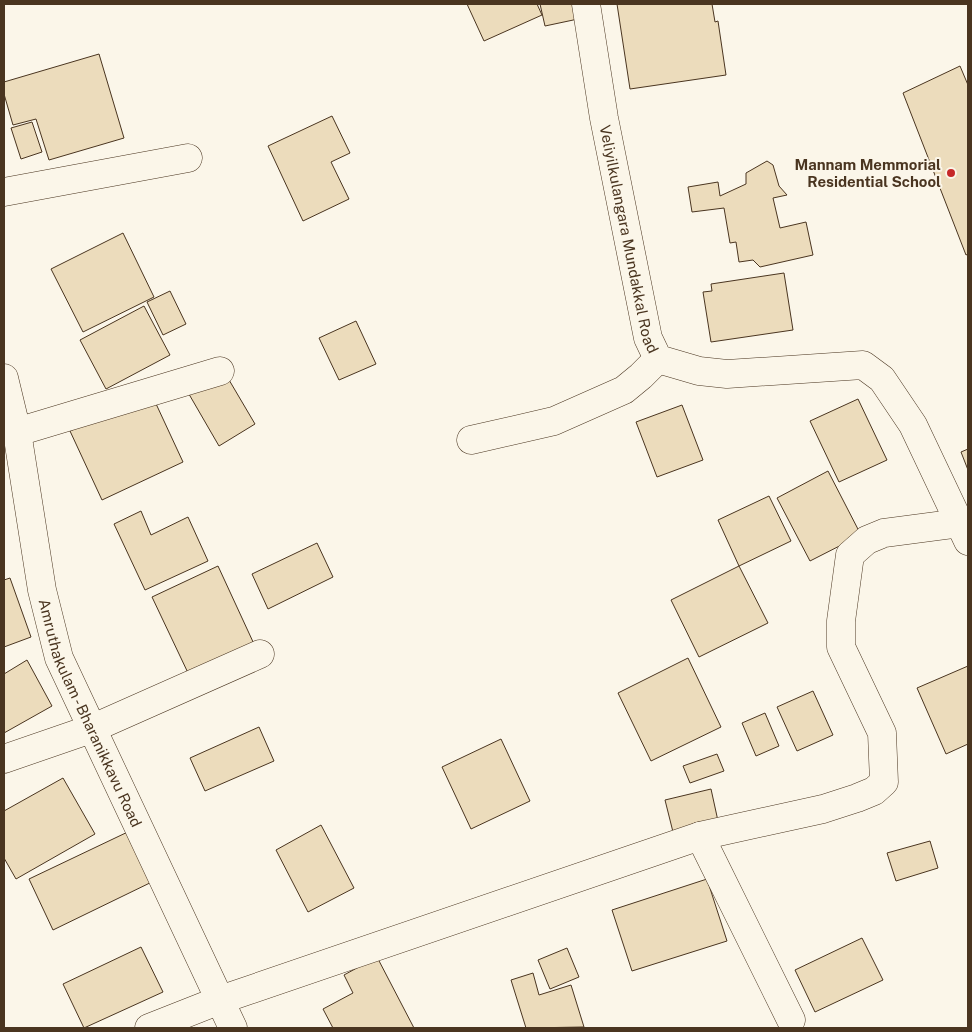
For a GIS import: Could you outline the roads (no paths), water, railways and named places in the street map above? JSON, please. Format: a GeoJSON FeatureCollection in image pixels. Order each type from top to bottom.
{"type":"FeatureCollection","features":[{"type":"Feature","properties":{"kind":"street","name":"Veliyilkulangara Mundakkal Road"},"geometry":{"type":"LineString","coordinates":[[586,4],[604,118],[648,338],[658,359],[699,371],[727,374],[863,365],[882,379],[913,425],[964,532]]}},
{"type":"Feature","properties":{"kind":"street"},"geometry":{"type":"LineString","coordinates":[[4,192],[188,158]]}},
{"type":"Feature","properties":{"kind":"street"},"geometry":{"type":"LineString","coordinates":[[471,440],[554,421],[624,390],[658,359]]}},
{"type":"Feature","properties":{"kind":"street"},"geometry":{"type":"LineString","coordinates":[[17,432],[220,371]]}},
{"type":"Feature","properties":{"kind":"street","name":"Amruthakulam - Bharanikkavu Road"},"geometry":{"type":"LineString","coordinates":[[4,381],[17,432],[42,590],[59,658],[233,1028]]}},
{"type":"Feature","properties":{"kind":"street"},"geometry":{"type":"LineString","coordinates":[[149,1028],[220,1000],[700,836],[823,808],[874,791],[884,782],[882,732],[841,648],[841,621],[850,555],[867,540],[884,534],[964,532]]}},
{"type":"Feature","properties":{"kind":"street"},"geometry":{"type":"LineString","coordinates":[[4,759],[91,729],[260,654]]}},
{"type":"Feature","properties":{"kind":"street"},"geometry":{"type":"LineString","coordinates":[[700,836],[791,1020]]}},
{"type":"Feature","properties":{"kind":"place","name":"Mannam Memmorial Residential School"},"geometry":{"type":"Point","coordinates":[951,173]}}]}
